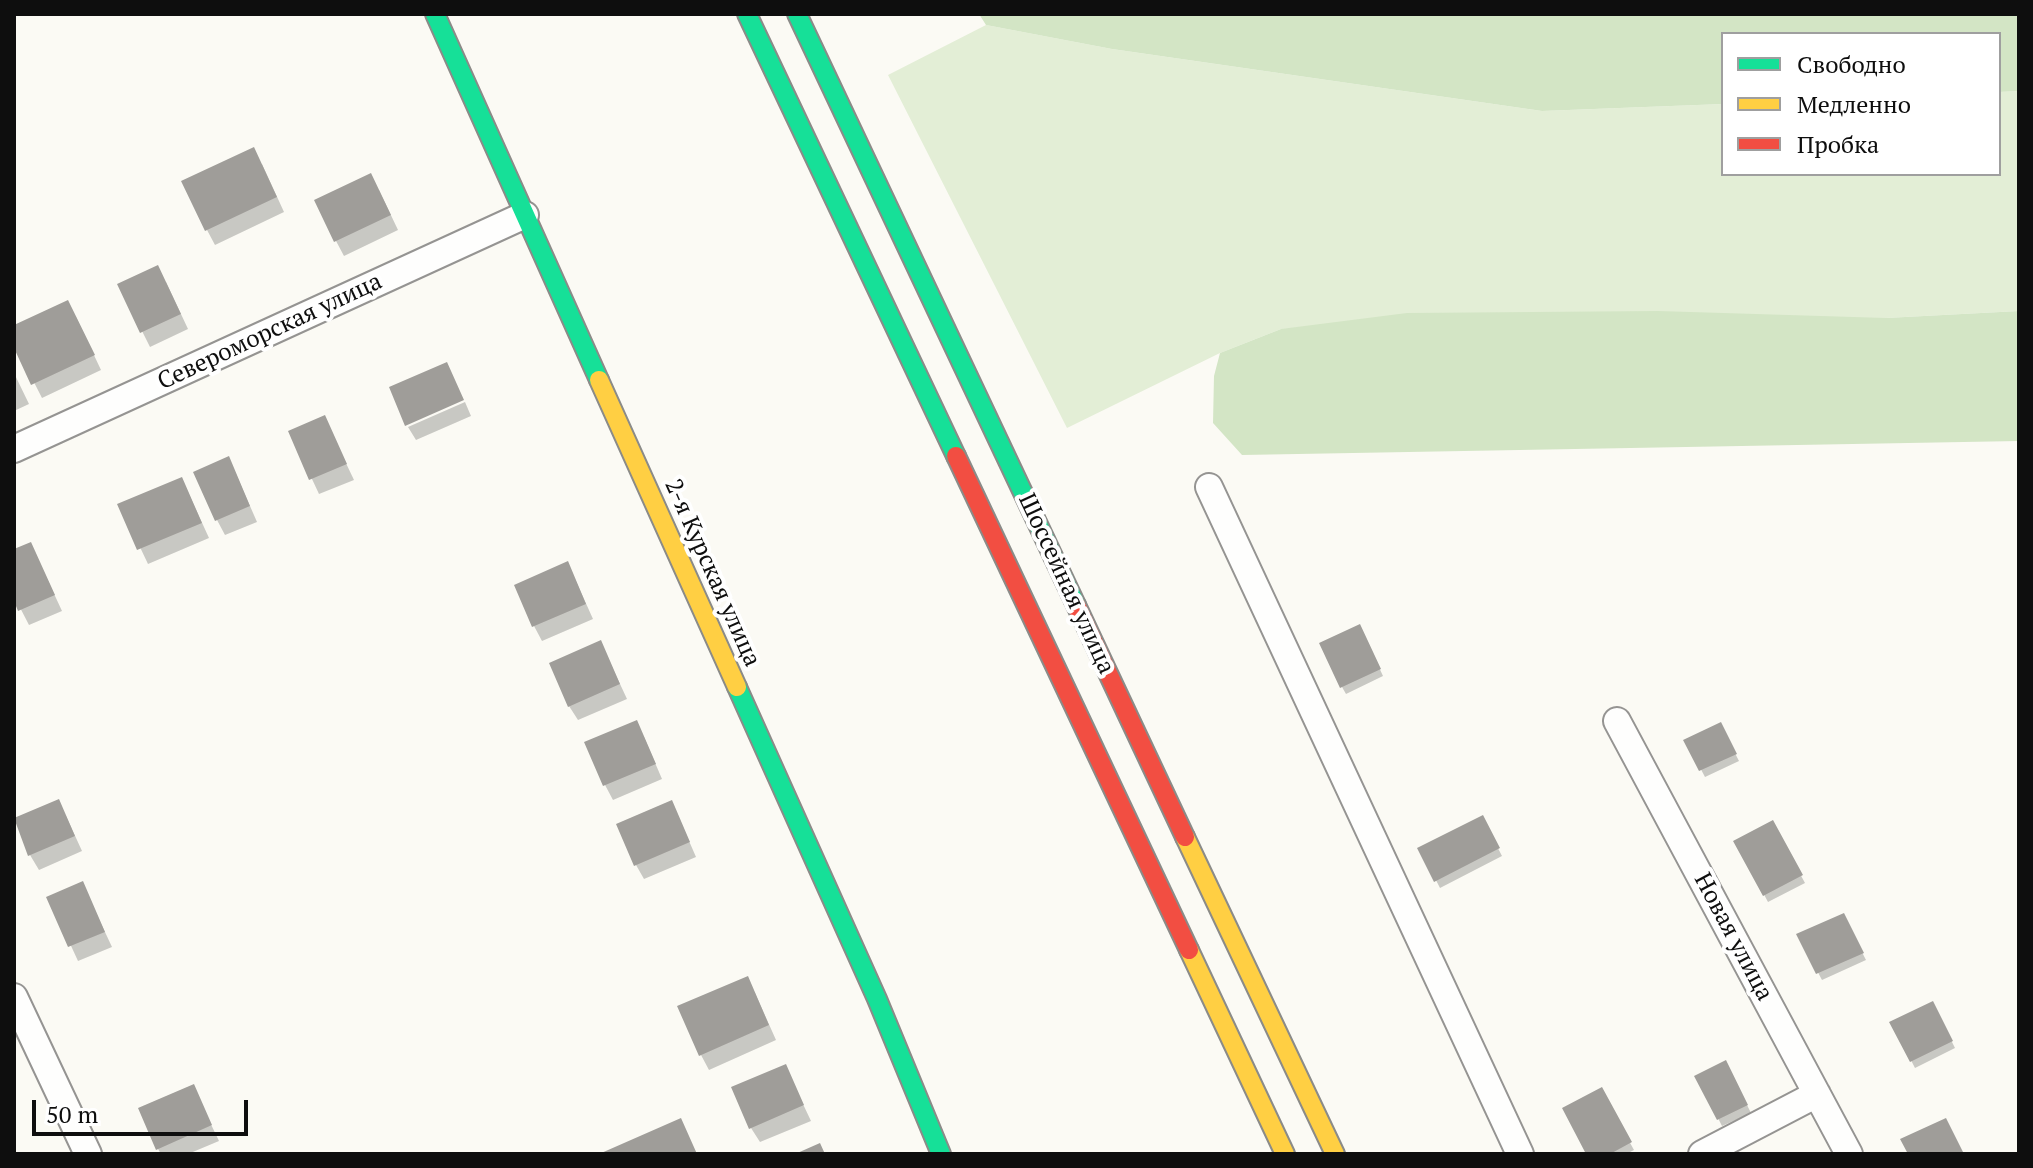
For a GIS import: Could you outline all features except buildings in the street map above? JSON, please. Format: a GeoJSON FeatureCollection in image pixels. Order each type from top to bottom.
{"type":"FeatureCollection","features":[{"type":"Feature","properties":{"kind":"main road","name":"2-я Курская улица"},"geometry":{"type":"LineString","coordinates":[[435,14],[871,984],[941,1154]]}},
{"type":"Feature","properties":{"kind":"main road","name":"Шоссейная улица"},"geometry":{"type":"LineString","coordinates":[[747,14],[1285,1154]]}},
{"type":"Feature","properties":{"kind":"main road","name":"Шоссейная улица"},"geometry":{"type":"LineString","coordinates":[[797,14],[1335,1154]]}},
{"type":"Feature","properties":{"kind":"street","name":"Североморская улица"},"geometry":{"type":"LineString","coordinates":[[14,449],[525,215]]}},
{"type":"Feature","properties":{"kind":"street"},"geometry":{"type":"LineString","coordinates":[[1209,487],[1520,1154]]}},
{"type":"Feature","properties":{"kind":"street","name":"Новая улица"},"geometry":{"type":"LineString","coordinates":[[1617,721],[1849,1154]]}},
{"type":"Feature","properties":{"kind":"street"},"geometry":{"type":"LineString","coordinates":[[14,997],[88,1154]]}},
{"type":"Feature","properties":{"kind":"street"},"geometry":{"type":"LineString","coordinates":[[1702,1154],[1817,1094]]}},
{"type":"Feature","properties":{"kind":"green space"},"geometry":{"type":"Polygon","coordinates":[[[979,14],[2019,14],[2019,91],[2001,92],[2001,32],[1721,32],[1721,104],[1542,111],[1112,49],[986,25],[979,14]]]}},
{"type":"Feature","properties":{"kind":"green space"},"geometry":{"type":"Polygon","coordinates":[[[986,25],[1112,49],[1542,111],[1721,104],[1721,176],[2001,176],[2001,92],[2019,91],[2019,311],[1886,318],[1281,329],[1220,353],[1067,428],[888,75],[986,25]]]}},
{"type":"Feature","properties":{"kind":"green space"},"geometry":{"type":"Polygon","coordinates":[[[1658,311],[1886,318],[2019,311],[2019,441],[1242,455],[1213,423],[1214,376],[1220,353],[1281,329],[1407,313],[1658,311]]]}},
{"type":"Feature","properties":{"kind":"traffic: fast"},"geometry":{"type":"LineString","coordinates":[[435,14],[599,380]]}},
{"type":"Feature","properties":{"kind":"traffic: fast"},"geometry":{"type":"LineString","coordinates":[[747,14],[956,456]]}},
{"type":"Feature","properties":{"kind":"traffic: fast"},"geometry":{"type":"LineString","coordinates":[[797,14],[1076,605]]}},
{"type":"Feature","properties":{"kind":"traffic: fast"},"geometry":{"type":"LineString","coordinates":[[737,687],[877,999],[941,1154]]}},
{"type":"Feature","properties":{"kind":"traffic: slow"},"geometry":{"type":"LineString","coordinates":[[599,380],[737,687]]}},
{"type":"Feature","properties":{"kind":"traffic: slow"},"geometry":{"type":"LineString","coordinates":[[1185,837],[1335,1154]]}},
{"type":"Feature","properties":{"kind":"traffic: slow"},"geometry":{"type":"LineString","coordinates":[[1189,950],[1285,1154]]}},
{"type":"Feature","properties":{"kind":"traffic: jam"},"geometry":{"type":"LineString","coordinates":[[956,456],[1189,950]]}},
{"type":"Feature","properties":{"kind":"traffic: jam"},"geometry":{"type":"LineString","coordinates":[[1076,605],[1185,837]]}}]}
